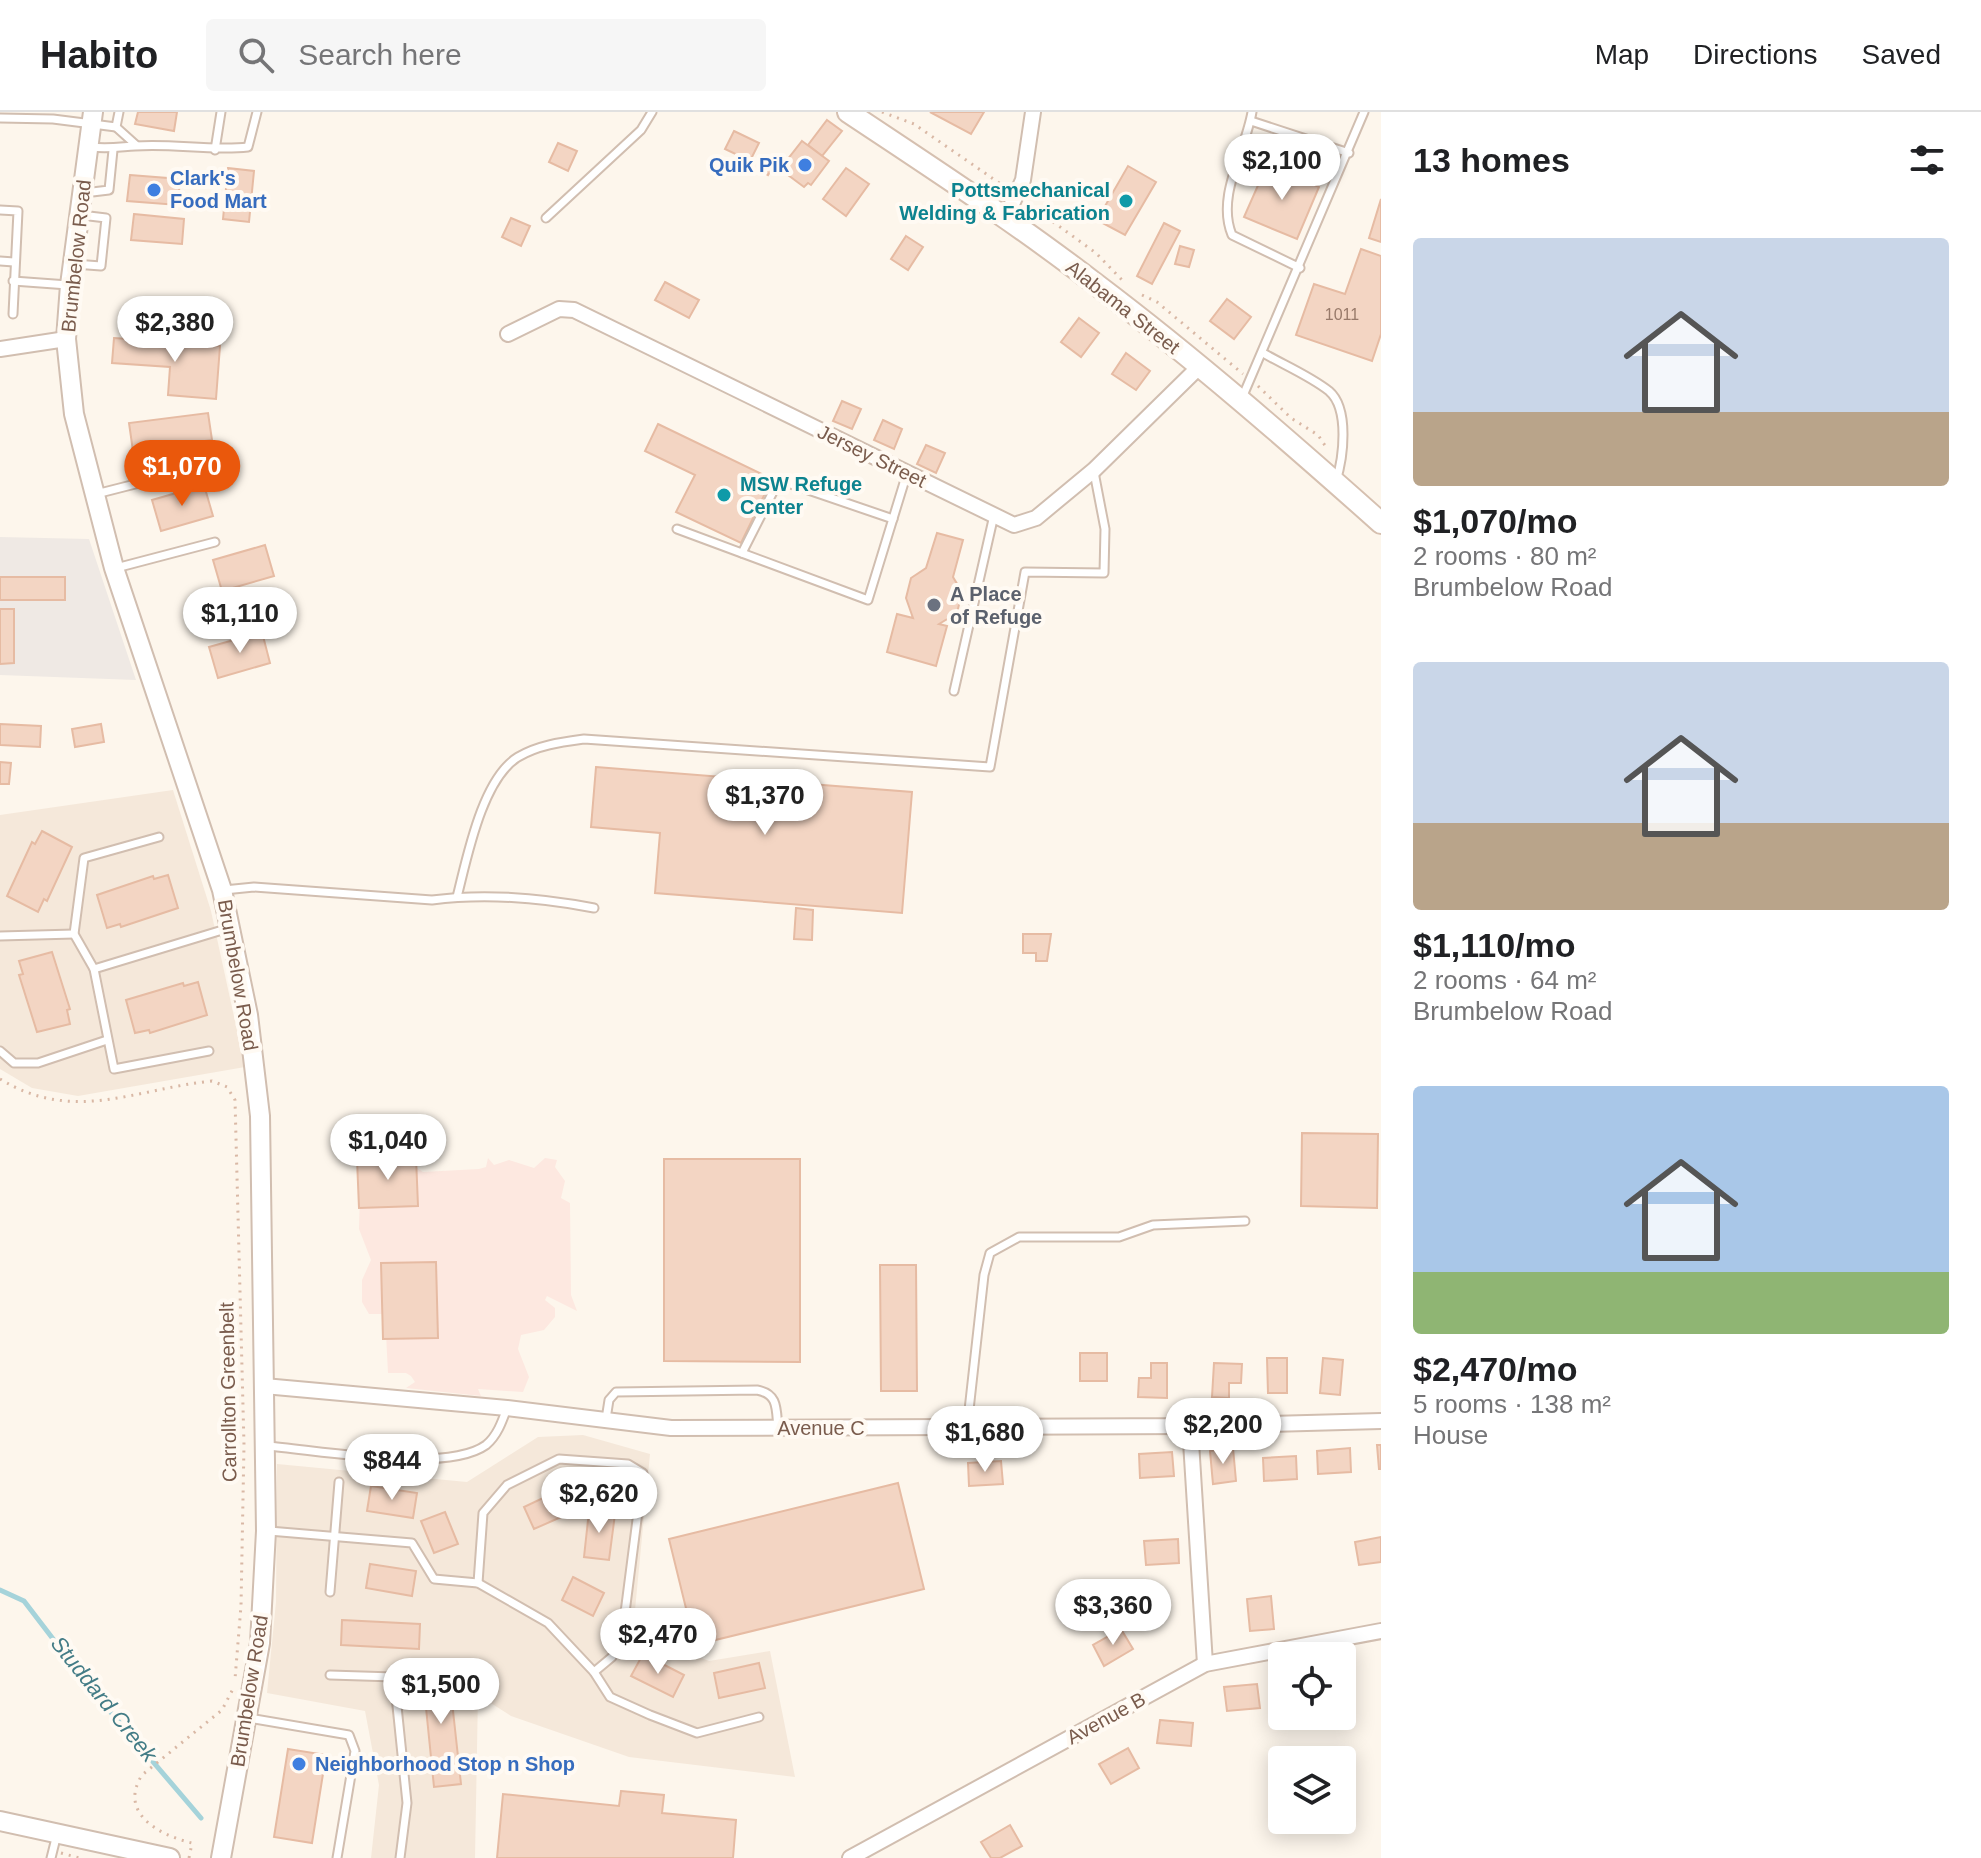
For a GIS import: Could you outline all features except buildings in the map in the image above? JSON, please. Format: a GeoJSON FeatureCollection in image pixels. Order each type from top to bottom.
{"type":"FeatureCollection","features":[{"type":"Feature","properties":{"kind":"main road","name":"Alabama Street"},"geometry":{"type":"LineString","coordinates":[[848,112],[1006,217],[1241,400],[1381,523]]}},
{"type":"Feature","properties":{"kind":"street"},"geometry":{"type":"LineString","coordinates":[[1006,217],[1023,180],[1033,112]]}},
{"type":"Feature","properties":{"kind":"street","name":"Brumbelow Road"},"geometry":{"type":"LineString","coordinates":[[92,118],[72,264],[66,339],[74,414],[114,568],[222,890],[248,1015],[260,1116],[266,1531],[260,1643],[221,1858]]}},
{"type":"Feature","properties":{"kind":"street","name":"Jersey Street"},"geometry":{"type":"LineString","coordinates":[[508,334],[559,309],[574,310],[1014,525],[1036,518],[1094,470],[1199,367]]}},
{"type":"Feature","properties":{"kind":"street"},"geometry":{"type":"LineString","coordinates":[[0,349],[66,339]]}},
{"type":"Feature","properties":{"kind":"street","name":"Avenue C"},"geometry":{"type":"LineString","coordinates":[[264,1386],[507,1408],[671,1428],[1190,1426],[1381,1421]]}},
{"type":"Feature","properties":{"kind":"street"},"geometry":{"type":"LineString","coordinates":[[1190,1426],[1205,1664]]}},
{"type":"Feature","properties":{"kind":"street","name":"Avenue B"},"geometry":{"type":"LineString","coordinates":[[850,1858],[1205,1664],[1381,1631]]}},
{"type":"Feature","properties":{"kind":"street"},"geometry":{"type":"LineString","coordinates":[[0,1821],[170,1858]]}},
{"type":"Feature","properties":{"kind":"lane"},"geometry":{"type":"LineString","coordinates":[[116,127],[119,112]]}},
{"type":"Feature","properties":{"kind":"lane"},"geometry":{"type":"LineString","coordinates":[[215,150],[221,112]]}},
{"type":"Feature","properties":{"kind":"lane"},"geometry":{"type":"LineString","coordinates":[[88,147],[113,150],[136,145],[215,150],[248,147],[257,112]]}},
{"type":"Feature","properties":{"kind":"lane"},"geometry":{"type":"LineString","coordinates":[[546,218],[641,130],[652,112]]}},
{"type":"Feature","properties":{"kind":"lane"},"geometry":{"type":"LineString","coordinates":[[1241,400],[1300,268],[1364,112]]}},
{"type":"Feature","properties":{"kind":"lane"},"geometry":{"type":"LineString","coordinates":[[1300,268],[1232,235],[1226,222],[1228,196],[1252,116],[1349,153]]}},
{"type":"Feature","properties":{"kind":"lane"},"geometry":{"type":"LineString","coordinates":[[0,118],[92,118],[116,127],[136,145]]}},
{"type":"Feature","properties":{"kind":"lane"},"geometry":{"type":"LineString","coordinates":[[81,193],[109,190],[113,150]]}},
{"type":"Feature","properties":{"kind":"lane"},"geometry":{"type":"LineString","coordinates":[[0,210],[18,211],[13,314]]}},
{"type":"Feature","properties":{"kind":"lane"},"geometry":{"type":"LineString","coordinates":[[72,264],[101,266],[106,218],[78,215]]}},
{"type":"Feature","properties":{"kind":"lane"},"geometry":{"type":"LineString","coordinates":[[0,261],[14,262]]}},
{"type":"Feature","properties":{"kind":"lane"},"geometry":{"type":"LineString","coordinates":[[13,281],[70,285]]}},
{"type":"Feature","properties":{"kind":"lane"},"geometry":{"type":"LineString","coordinates":[[1263,353],[1332,393],[1339,414],[1343,458],[1336,482]]}},
{"type":"Feature","properties":{"kind":"lane"},"geometry":{"type":"LineString","coordinates":[[94,494],[206,466]]}},
{"type":"Feature","properties":{"kind":"lane"},"geometry":{"type":"LineString","coordinates":[[457,897],[470,845],[495,781],[517,758],[552,744],[584,739],[990,767],[1025,572],[1104,573],[1105,529],[1094,470]]}},
{"type":"Feature","properties":{"kind":"lane"},"geometry":{"type":"LineString","coordinates":[[677,529],[868,600],[907,473]]}},
{"type":"Feature","properties":{"kind":"lane"},"geometry":{"type":"LineString","coordinates":[[742,553],[779,480],[893,519]]}},
{"type":"Feature","properties":{"kind":"lane"},"geometry":{"type":"LineString","coordinates":[[954,691],[994,515]]}},
{"type":"Feature","properties":{"kind":"lane"},"geometry":{"type":"LineString","coordinates":[[114,568],[215,542]]}},
{"type":"Feature","properties":{"kind":"lane"},"geometry":{"type":"LineString","coordinates":[[159,837],[84,858],[74,934],[94,969],[114,1069],[209,1051]]}},
{"type":"Feature","properties":{"kind":"lane"},"geometry":{"type":"LineString","coordinates":[[222,890],[254,887],[432,900],[457,897],[556,901],[594,908]]}},
{"type":"Feature","properties":{"kind":"lane"},"geometry":{"type":"LineString","coordinates":[[94,969],[231,928]]}},
{"type":"Feature","properties":{"kind":"lane"},"geometry":{"type":"LineString","coordinates":[[0,936],[74,934]]}},
{"type":"Feature","properties":{"kind":"lane"},"geometry":{"type":"LineString","coordinates":[[0,1051],[14,1063],[38,1063],[107,1040]]}},
{"type":"Feature","properties":{"kind":"lane"},"geometry":{"type":"LineString","coordinates":[[967,1428],[984,1275],[990,1253],[1019,1237],[1119,1237],[1153,1225],[1245,1221]]}},
{"type":"Feature","properties":{"kind":"lane"},"geometry":{"type":"LineString","coordinates":[[606,1422],[609,1400],[616,1392],[757,1390],[768,1392],[775,1399],[778,1429]]}},
{"type":"Feature","properties":{"kind":"lane"},"geometry":{"type":"LineString","coordinates":[[265,1446],[438,1461],[473,1453],[489,1443],[501,1427],[507,1408]]}},
{"type":"Feature","properties":{"kind":"lane"},"geometry":{"type":"LineString","coordinates":[[478,1583],[483,1513],[507,1485],[559,1459],[628,1464],[643,1473],[622,1636],[612,1657],[594,1672]]}},
{"type":"Feature","properties":{"kind":"lane"},"geometry":{"type":"LineString","coordinates":[[330,1592],[339,1482]]}},
{"type":"Feature","properties":{"kind":"lane"},"geometry":{"type":"LineString","coordinates":[[266,1531],[412,1543],[434,1579],[478,1583],[548,1623],[594,1672],[610,1697],[697,1733],[759,1717]]}},
{"type":"Feature","properties":{"kind":"lane"},"geometry":{"type":"LineString","coordinates":[[330,1675],[394,1677],[407,1803],[400,1858]]}},
{"type":"Feature","properties":{"kind":"lane"},"geometry":{"type":"LineString","coordinates":[[246,1717],[349,1735],[355,1751],[337,1858]]}},
{"type":"Feature","properties":{"kind":"lane"},"geometry":{"type":"LineString","coordinates":[[51,1858],[57,1834]]}},
{"type":"Feature","properties":{"kind":"path","name":"Carrollton Greenbelt"},"geometry":{"type":"LineString","coordinates":[[0,1079],[32,1096],[91,1104],[212,1081],[227,1087],[238,1108],[244,1445],[241,1606],[235,1682],[222,1710],[142,1775],[136,1784],[138,1810],[154,1830],[192,1843],[189,1858]]}},
{"type":"Feature","properties":{"kind":"shaded area"},"geometry":{"type":"Polygon","coordinates":[[[0,537],[89,539],[136,680],[0,675],[0,537]]]}},
{"type":"Feature","properties":{"kind":"shaded area"},"geometry":{"type":"Polygon","coordinates":[[[173,790],[211,911],[245,1067],[78,1096],[32,1088],[0,1069],[0,815],[173,790]]]}},
{"type":"Feature","properties":{"kind":"shaded area"},"geometry":{"type":"Polygon","coordinates":[[[416,1157],[417,1168],[423,1172],[479,1169],[486,1167],[488,1158],[494,1165],[509,1160],[534,1168],[545,1158],[557,1160],[555,1167],[565,1181],[561,1198],[570,1203],[571,1295],[577,1311],[547,1296],[545,1300],[555,1308],[555,1317],[544,1330],[521,1335],[518,1349],[529,1377],[523,1392],[478,1389],[481,1396],[406,1388],[415,1382],[411,1376],[388,1373],[385,1314],[369,1314],[362,1302],[362,1280],[371,1260],[359,1229],[361,1159],[416,1157]]]}},
{"type":"Feature","properties":{"kind":"shaded area"},"geometry":{"type":"Polygon","coordinates":[[[583,1435],[650,1454],[633,1631],[709,1661],[770,1651],[795,1777],[629,1757],[511,1716],[478,1695],[475,1858],[371,1858],[379,1785],[365,1711],[267,1693],[276,1602],[277,1464],[467,1482],[538,1437],[583,1435]]]}},
{"type":"Feature","properties":{"kind":"waterway","name":"Studdard Creek"},"geometry":{"type":"LineString","coordinates":[[0,1590],[24,1601],[96,1695],[201,1818]]}},
{"type":"Feature","properties":{"kind":"place","name":"Quik Pik"},"geometry":{"type":"Point","coordinates":[805,165]}},
{"type":"Feature","properties":{"kind":"place","name":"Clark's Food Mart"},"geometry":{"type":"Point","coordinates":[154,190]}},
{"type":"Feature","properties":{"kind":"place","name":"Pottsmechanical Welding & Fabrication"},"geometry":{"type":"Point","coordinates":[1126,201]}},
{"type":"Feature","properties":{"kind":"place","name":"MSW Refuge Center"},"geometry":{"type":"Point","coordinates":[724,495]}},
{"type":"Feature","properties":{"kind":"place","name":"A Place of Refuge"},"geometry":{"type":"Point","coordinates":[934,605]}},
{"type":"Feature","properties":{"kind":"place","name":"Neighborhood Stop n Shop"},"geometry":{"type":"Point","coordinates":[299,1764]}}]}
